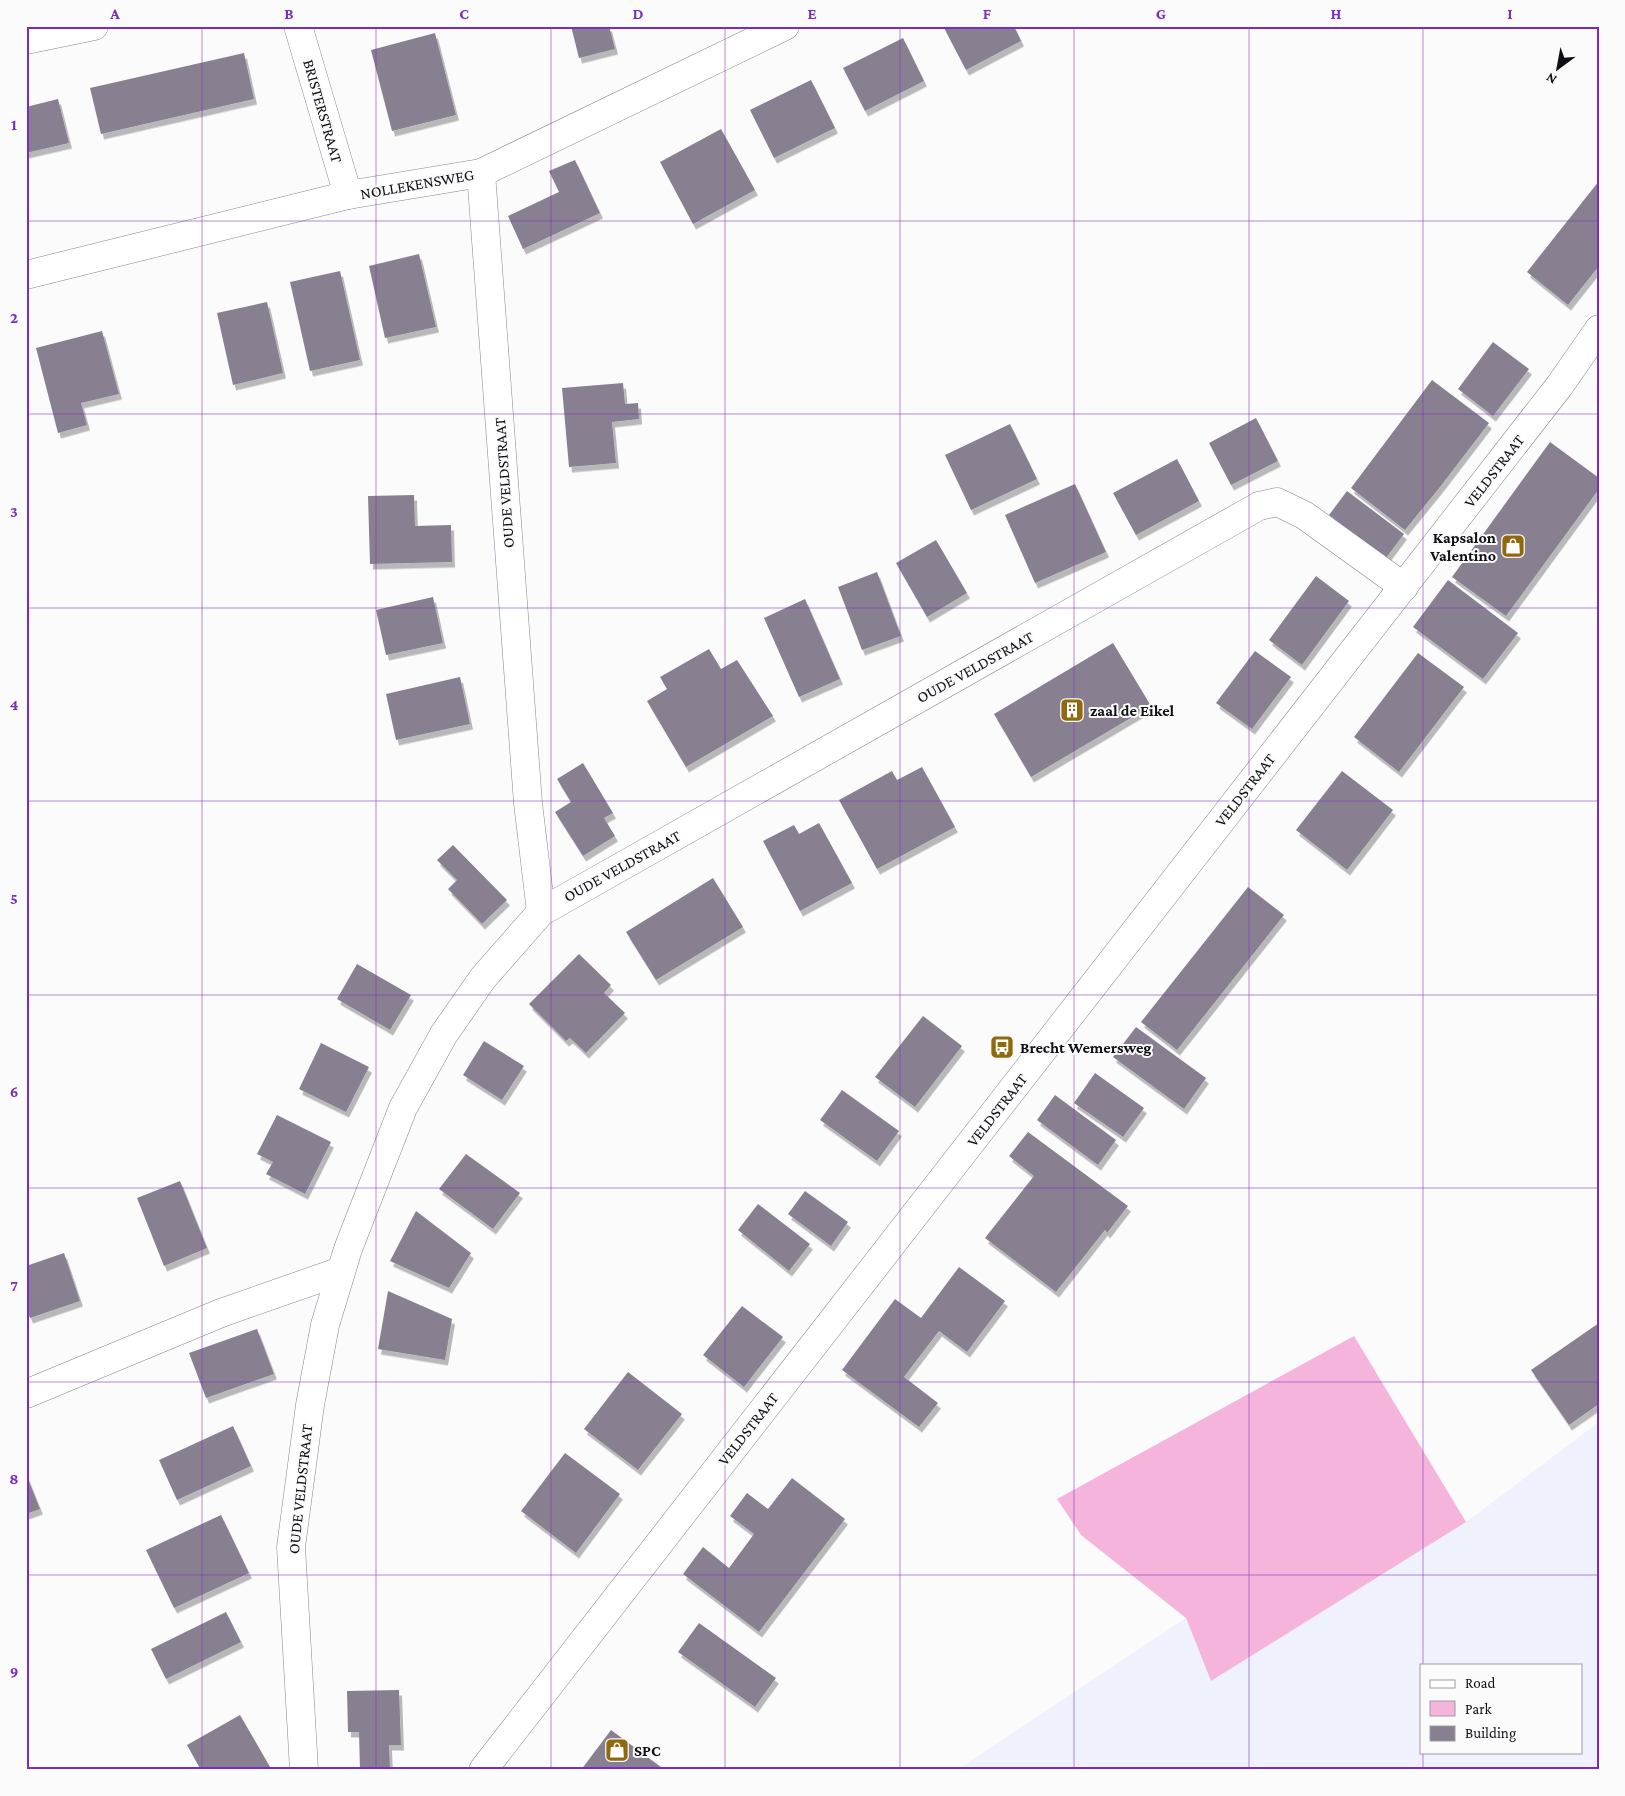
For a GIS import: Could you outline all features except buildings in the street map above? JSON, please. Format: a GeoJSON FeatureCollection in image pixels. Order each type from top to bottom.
{"type":"FeatureCollection","features":[{"type":"Feature","properties":{"kind":"street"},"geometry":{"type":"LineString","coordinates":[[26,40],[94,26]]}},
{"type":"Feature","properties":{"kind":"street","name":"BRISTERSTRAAT"},"geometry":{"type":"LineString","coordinates":[[298,26],[348,196]]}},
{"type":"Feature","properties":{"kind":"street","name":"NOLLEKENSWEG"},"geometry":{"type":"LineString","coordinates":[[26,275],[348,196],[481,173],[785,26]]}},
{"type":"Feature","properties":{"kind":"street","name":"OUDE VELDSTRAAT"},"geometry":{"type":"LineString","coordinates":[[481,173],[528,803],[541,912]]}},
{"type":"Feature","properties":{"kind":"street","name":"VELDSTRAAT"},"geometry":{"type":"LineString","coordinates":[[482,1770],[1404,587],[1560,385],[1599,328]]}},
{"type":"Feature","properties":{"kind":"street","name":"OUDE VELDSTRAAT"},"geometry":{"type":"LineString","coordinates":[[304,1770],[291,1547],[310,1405],[325,1324],[348,1249],[403,1108],[444,1034],[483,978],[541,912],[1259,506],[1277,502],[1304,515],[1404,587]]}},
{"type":"Feature","properties":{"kind":"street"},"geometry":{"type":"LineString","coordinates":[[26,1394],[221,1313],[341,1271]]}},
{"type":"Feature","properties":{"kind":"shaded area"},"geometry":{"type":"Polygon","coordinates":[[[1599,1422],[1599,1770],[957,1770],[1186,1618],[1211,1681],[1466,1522],[1599,1422]]]}},
{"type":"Feature","properties":{"kind":"green space"},"geometry":{"type":"Polygon","coordinates":[[[1354,1336],[1466,1522],[1211,1681],[1186,1618],[1081,1535],[1057,1499],[1354,1336]]]}},
{"type":"Feature","properties":{"kind":"place","name":"Kapsalon Valentino"},"geometry":{"type":"Point","coordinates":[1513,546]}},
{"type":"Feature","properties":{"kind":"place","name":"zaal de Eikel"},"geometry":{"type":"Point","coordinates":[1072,710]}},
{"type":"Feature","properties":{"kind":"place","name":"Brecht Wemersweg"},"geometry":{"type":"Point","coordinates":[1002,1047]}},
{"type":"Feature","properties":{"kind":"place","name":"SPC"},"geometry":{"type":"Point","coordinates":[617,1750]}}]}
